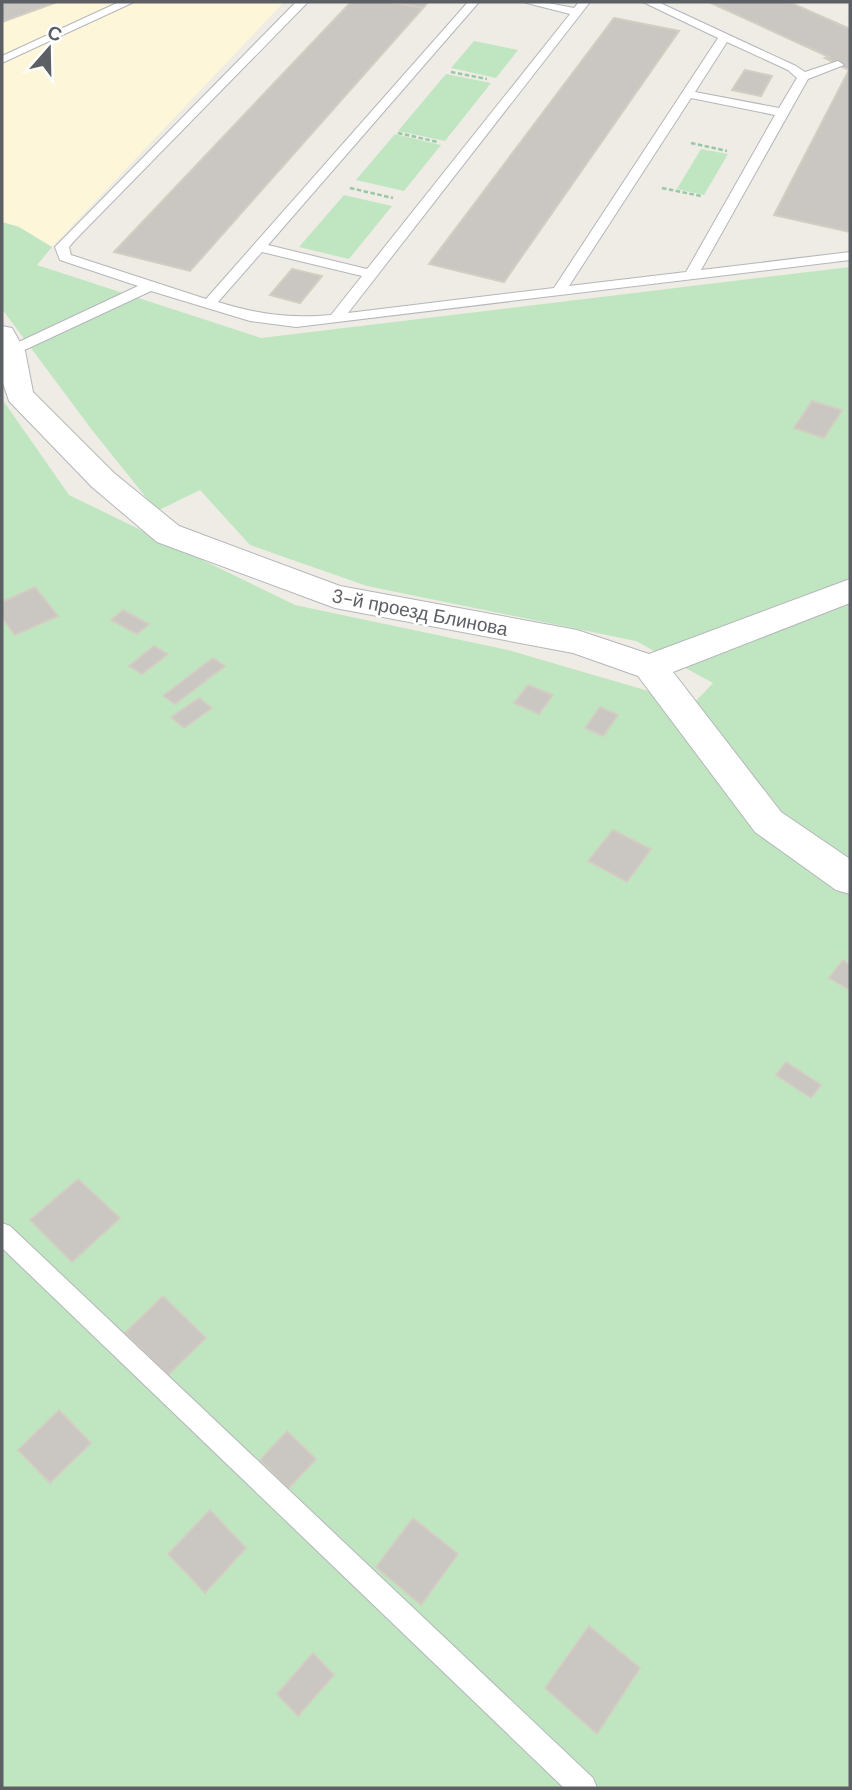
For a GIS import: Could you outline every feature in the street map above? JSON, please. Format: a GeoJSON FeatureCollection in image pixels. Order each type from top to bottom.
{"type":"FeatureCollection","features":[{"type":"Feature","properties":{"kind":"street","name":"3-й проезд Блинова"},"geometry":{"type":"LineString","coordinates":[[5,346],[19,395],[103,480],[168,534],[335,597],[577,642],[650,667]]}},
{"type":"Feature","properties":{"kind":"street"},"geometry":{"type":"LineString","coordinates":[[850,590],[650,667],[768,822],[850,879]]}},
{"type":"Feature","properties":{"kind":"lane"},"geometry":{"type":"LineString","coordinates":[[2,60],[128,2]]}},
{"type":"Feature","properties":{"kind":"lane"},"geometry":{"type":"LineString","coordinates":[[302,2],[62,247],[65,257],[82,265],[276,323],[850,256]]}},
{"type":"Feature","properties":{"kind":"lane"},"geometry":{"type":"LineString","coordinates":[[209,304],[474,2]]}},
{"type":"Feature","properties":{"kind":"lane"},"geometry":{"type":"LineString","coordinates":[[528,2],[581,7]]}},
{"type":"Feature","properties":{"kind":"lane"},"geometry":{"type":"LineString","coordinates":[[649,2],[792,68],[803,77]]}},
{"type":"Feature","properties":{"kind":"lane"},"geometry":{"type":"LineString","coordinates":[[336,318],[581,7]]}},
{"type":"Feature","properties":{"kind":"lane"},"geometry":{"type":"LineString","coordinates":[[559,291],[725,37]]}},
{"type":"Feature","properties":{"kind":"lane"},"geometry":{"type":"LineString","coordinates":[[691,275],[803,77],[838,65]]}},
{"type":"Feature","properties":{"kind":"lane"},"geometry":{"type":"LineString","coordinates":[[688,94],[784,113]]}},
{"type":"Feature","properties":{"kind":"lane"},"geometry":{"type":"LineString","coordinates":[[259,247],[370,274]]}},
{"type":"Feature","properties":{"kind":"lane"},"geometry":{"type":"LineString","coordinates":[[5,346],[150,286]]}},
{"type":"Feature","properties":{"kind":"lane"},"geometry":{"type":"LineString","coordinates":[[2,1233],[583,1788]]}},
{"type":"Feature","properties":{"kind":"path"},"geometry":{"type":"LineString","coordinates":[[419,65],[519,86]]}},
{"type":"Feature","properties":{"kind":"path"},"geometry":{"type":"LineString","coordinates":[[366,126],[469,149]]}},
{"type":"Feature","properties":{"kind":"path"},"geometry":{"type":"LineString","coordinates":[[660,136],[732,152]]}},
{"type":"Feature","properties":{"kind":"path"},"geometry":{"type":"LineString","coordinates":[[318,180],[425,205]]}},
{"type":"Feature","properties":{"kind":"path"},"geometry":{"type":"LineString","coordinates":[[631,181],[704,197]]}},
{"type":"Feature","properties":{"kind":"shaded area"},"geometry":{"type":"Polygon","coordinates":[[[2,2],[284,2],[52,247],[19,227],[2,222],[2,2]]]}},
{"type":"Feature","properties":{"kind":"green space"},"geometry":{"type":"Polygon","coordinates":[[[474,41],[518,50],[496,78],[451,68],[474,41]]]}},
{"type":"Feature","properties":{"kind":"green space"},"geometry":{"type":"Polygon","coordinates":[[[446,74],[491,83],[445,141],[398,131],[446,74]]]}},
{"type":"Feature","properties":{"kind":"green space"},"geometry":{"type":"Polygon","coordinates":[[[395,134],[441,145],[404,191],[356,180],[395,134]]]}},
{"type":"Feature","properties":{"kind":"green space"},"geometry":{"type":"Polygon","coordinates":[[[701,149],[728,154],[704,195],[677,189],[701,149]]]}},
{"type":"Feature","properties":{"kind":"green space"},"geometry":{"type":"Polygon","coordinates":[[[344,195],[392,206],[349,259],[299,247],[344,195]]]}},
{"type":"Feature","properties":{"kind":"green space"},"geometry":{"type":"Polygon","coordinates":[[[2,222],[19,227],[52,247],[37,265],[261,338],[850,267],[850,1788],[2,1788],[2,399],[69,495],[295,605],[508,650],[693,704],[713,683],[636,641],[367,586],[250,545],[200,490],[157,511],[92,430],[2,309],[2,222]]]}},
{"type":"Feature","properties":{"kind":"building"},"geometry":{"type":"Polygon","coordinates":[[[2,2],[57,2],[2,22],[2,2]]]}},
{"type":"Feature","properties":{"kind":"building"},"geometry":{"type":"Polygon","coordinates":[[[351,2],[391,2],[423,8],[190,271],[114,252],[351,2]]]}},
{"type":"Feature","properties":{"kind":"building"},"geometry":{"type":"Polygon","coordinates":[[[391,2],[428,2],[423,8],[391,2]]]}},
{"type":"Feature","properties":{"kind":"building"},"geometry":{"type":"Polygon","coordinates":[[[709,2],[789,2],[850,29],[850,232],[774,215],[849,70],[825,58],[829,57],[709,2]]]}},
{"type":"Feature","properties":{"kind":"building"},"geometry":{"type":"Polygon","coordinates":[[[614,18],[679,31],[504,282],[429,264],[614,18]]]}},
{"type":"Feature","properties":{"kind":"building"},"geometry":{"type":"Polygon","coordinates":[[[745,70],[772,76],[761,96],[732,90],[745,70]]]}},
{"type":"Feature","properties":{"kind":"building"},"geometry":{"type":"Polygon","coordinates":[[[292,269],[322,276],[300,303],[270,295],[292,269]]]}},
{"type":"Feature","properties":{"kind":"building"},"geometry":{"type":"Polygon","coordinates":[[[812,401],[842,410],[824,438],[794,428],[812,401]]]}},
{"type":"Feature","properties":{"kind":"building"},"geometry":{"type":"Polygon","coordinates":[[[35,587],[58,616],[15,635],[2,618],[2,602],[35,587]]]}},
{"type":"Feature","properties":{"kind":"building"},"geometry":{"type":"Polygon","coordinates":[[[123,610],[149,624],[137,634],[111,620],[123,610]]]}},
{"type":"Feature","properties":{"kind":"building"},"geometry":{"type":"Polygon","coordinates":[[[154,646],[168,654],[142,674],[129,666],[154,646]]]}},
{"type":"Feature","properties":{"kind":"building"},"geometry":{"type":"Polygon","coordinates":[[[213,658],[225,666],[175,704],[163,696],[213,658]]]}},
{"type":"Feature","properties":{"kind":"building"},"geometry":{"type":"Polygon","coordinates":[[[528,685],[553,695],[539,714],[514,703],[528,685]]]}},
{"type":"Feature","properties":{"kind":"building"},"geometry":{"type":"Polygon","coordinates":[[[199,698],[212,708],[184,728],[171,717],[199,698]]]}},
{"type":"Feature","properties":{"kind":"building"},"geometry":{"type":"Polygon","coordinates":[[[600,707],[618,715],[603,736],[585,728],[600,707]]]}},
{"type":"Feature","properties":{"kind":"building"},"geometry":{"type":"Polygon","coordinates":[[[613,830],[651,849],[627,882],[588,861],[613,830]]]}},
{"type":"Feature","properties":{"kind":"building"},"geometry":{"type":"Polygon","coordinates":[[[843,960],[850,965],[850,990],[829,978],[843,960]]]}},
{"type":"Feature","properties":{"kind":"building"},"geometry":{"type":"Polygon","coordinates":[[[786,1062],[821,1085],[811,1098],[776,1075],[786,1062]]]}},
{"type":"Feature","properties":{"kind":"building"},"geometry":{"type":"Polygon","coordinates":[[[78,1179],[120,1218],[72,1262],[30,1220],[78,1179]]]}},
{"type":"Feature","properties":{"kind":"building"},"geometry":{"type":"Polygon","coordinates":[[[163,1296],[206,1338],[168,1375],[125,1333],[163,1296]]]}},
{"type":"Feature","properties":{"kind":"building"},"geometry":{"type":"Polygon","coordinates":[[[59,1410],[91,1443],[50,1483],[18,1450],[59,1410]]]}},
{"type":"Feature","properties":{"kind":"building"},"geometry":{"type":"Polygon","coordinates":[[[287,1431],[316,1459],[288,1489],[260,1460],[287,1431]]]}},
{"type":"Feature","properties":{"kind":"building"},"geometry":{"type":"Polygon","coordinates":[[[210,1510],[246,1548],[205,1593],[168,1554],[210,1510]]]}},
{"type":"Feature","properties":{"kind":"building"},"geometry":{"type":"Polygon","coordinates":[[[413,1518],[458,1554],[421,1605],[376,1567],[413,1518]]]}},
{"type":"Feature","properties":{"kind":"building"},"geometry":{"type":"Polygon","coordinates":[[[589,1626],[640,1668],[597,1734],[545,1688],[589,1626]]]}},
{"type":"Feature","properties":{"kind":"building"},"geometry":{"type":"Polygon","coordinates":[[[313,1653],[334,1675],[298,1716],[277,1694],[313,1653]]]}}]}
